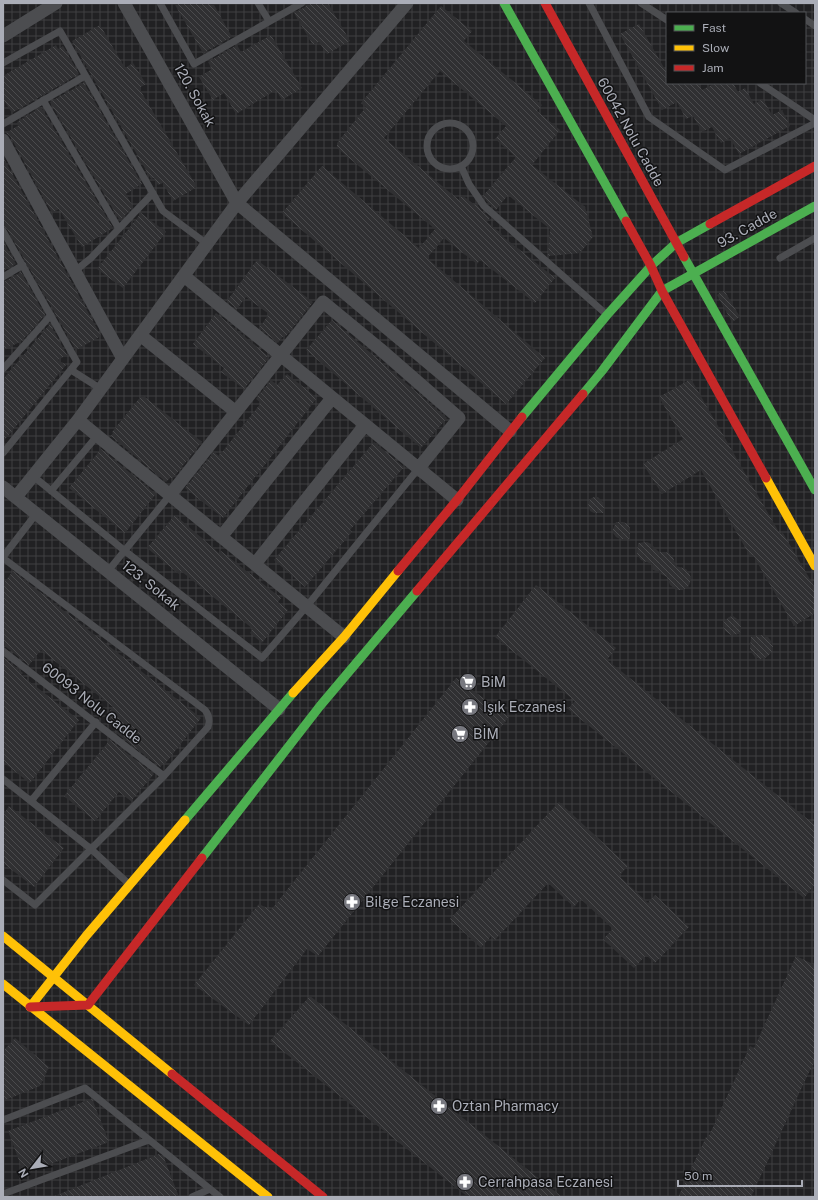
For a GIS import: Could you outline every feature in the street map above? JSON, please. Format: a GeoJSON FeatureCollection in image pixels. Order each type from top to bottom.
{"type":"FeatureCollection","features":[{"type":"Feature","properties":{"kind":"street"},"geometry":{"type":"LineString","coordinates":[[3,36],[56,3]]}},
{"type":"Feature","properties":{"kind":"street","name":"120. Sokak"},"geometry":{"type":"LineString","coordinates":[[124,3],[237,203]]}},
{"type":"Feature","properties":{"kind":"street"},"geometry":{"type":"LineString","coordinates":[[16,497],[78,420],[237,203],[407,3]]}},
{"type":"Feature","properties":{"kind":"street"},"geometry":{"type":"LineString","coordinates":[[504,3],[651,266],[662,291],[815,566]]}},
{"type":"Feature","properties":{"kind":"street","name":"60042 Nolu Cadde"},"geometry":{"type":"LineString","coordinates":[[545,3],[693,274],[815,490]]}},
{"type":"Feature","properties":{"kind":"street"},"geometry":{"type":"LineString","coordinates":[[3,140],[123,359]]}},
{"type":"Feature","properties":{"kind":"street"},"geometry":{"type":"LineString","coordinates":[[30,1007],[86,936],[130,884],[279,709],[344,637],[457,500],[510,431],[607,315],[651,266],[676,243],[815,166]]}},
{"type":"Feature","properties":{"kind":"street"},"geometry":{"type":"LineString","coordinates":[[237,203],[510,431]]}},
{"type":"Feature","properties":{"kind":"street","name":"93. Cadde"},"geometry":{"type":"LineString","coordinates":[[662,291],[815,206]]}},
{"type":"Feature","properties":{"kind":"street"},"geometry":{"type":"LineString","coordinates":[[184,276],[457,500]]}},
{"type":"Feature","properties":{"kind":"street"},"geometry":{"type":"LineString","coordinates":[[88,1005],[320,706],[602,371],[662,291]]}},
{"type":"Feature","properties":{"kind":"street"},"geometry":{"type":"LineString","coordinates":[[170,495],[323,302],[380,349],[459,418],[418,469]]}},
{"type":"Feature","properties":{"kind":"street"},"geometry":{"type":"LineString","coordinates":[[140,335],[236,412]]}},
{"type":"Feature","properties":{"kind":"street"},"geometry":{"type":"LineString","coordinates":[[221,537],[332,398]]}},
{"type":"Feature","properties":{"kind":"street"},"geometry":{"type":"LineString","coordinates":[[78,420],[344,637]]}},
{"type":"Feature","properties":{"kind":"street"},"geometry":{"type":"LineString","coordinates":[[255,564],[365,425]]}},
{"type":"Feature","properties":{"kind":"street","name":"123. Sokak"},"geometry":{"type":"LineString","coordinates":[[3,487],[279,709]]}},
{"type":"Feature","properties":{"kind":"street"},"geometry":{"type":"LineString","coordinates":[[3,936],[54,976],[323,1197]]}},
{"type":"Feature","properties":{"kind":"street"},"geometry":{"type":"LineString","coordinates":[[3,984],[268,1197]]}},
{"type":"Feature","properties":{"kind":"street"},"geometry":{"type":"LineString","coordinates":[[30,1007],[88,1005]]}},
{"type":"Feature","properties":{"kind":"lane"},"geometry":{"type":"LineString","coordinates":[[160,3],[194,64],[302,3]]}},
{"type":"Feature","properties":{"kind":"lane"},"geometry":{"type":"LineString","coordinates":[[258,3],[269,21]]}},
{"type":"Feature","properties":{"kind":"lane"},"geometry":{"type":"LineString","coordinates":[[590,3],[649,117],[725,170],[815,122],[761,84]]}},
{"type":"Feature","properties":{"kind":"lane"},"geometry":{"type":"LineString","coordinates":[[641,3],[666,19]]}},
{"type":"Feature","properties":{"kind":"lane"},"geometry":{"type":"LineString","coordinates":[[781,3],[794,12]]}},
{"type":"Feature","properties":{"kind":"lane"},"geometry":{"type":"LineString","coordinates":[[806,20],[815,26]]}},
{"type":"Feature","properties":{"kind":"lane"},"geometry":{"type":"LineString","coordinates":[[3,63],[60,31],[163,211],[207,244]]}},
{"type":"Feature","properties":{"kind":"lane"},"geometry":{"type":"LineString","coordinates":[[3,124],[85,76]]}},
{"type":"Feature","properties":{"kind":"lane"},"geometry":{"type":"LineString","coordinates":[[43,100],[118,229]]}},
{"type":"Feature","properties":{"kind":"lane"},"geometry":{"type":"LineString","coordinates":[[455,124],[462,127],[470,137],[472,144],[470,156],[461,166],[449,169],[443,168],[430,157],[427,144],[432,132],[436,128],[442,125],[455,124]]}},
{"type":"Feature","properties":{"kind":"lane"},"geometry":{"type":"LineString","coordinates":[[461,166],[469,184],[484,206],[607,315]]}},
{"type":"Feature","properties":{"kind":"lane"},"geometry":{"type":"LineString","coordinates":[[75,271],[91,258],[153,193]]}},
{"type":"Feature","properties":{"kind":"lane"},"geometry":{"type":"LineString","coordinates":[[3,231],[77,362],[3,452]]}},
{"type":"Feature","properties":{"kind":"lane"},"geometry":{"type":"LineString","coordinates":[[780,258],[815,238]]}},
{"type":"Feature","properties":{"kind":"lane"},"geometry":{"type":"LineString","coordinates":[[3,277],[22,265]]}},
{"type":"Feature","properties":{"kind":"lane"},"geometry":{"type":"LineString","coordinates":[[3,369],[51,315]]}},
{"type":"Feature","properties":{"kind":"lane"},"geometry":{"type":"LineString","coordinates":[[71,370],[100,389]]}},
{"type":"Feature","properties":{"kind":"lane"},"geometry":{"type":"LineString","coordinates":[[52,491],[97,436]]}},
{"type":"Feature","properties":{"kind":"lane"},"geometry":{"type":"LineString","coordinates":[[33,476],[125,551],[262,658],[307,606],[418,469]]}},
{"type":"Feature","properties":{"kind":"lane"},"geometry":{"type":"LineString","coordinates":[[108,571],[170,495]]}},
{"type":"Feature","properties":{"kind":"lane"},"geometry":{"type":"LineString","coordinates":[[3,880],[35,905],[164,776],[208,727],[209,723],[208,714],[199,706],[3,557],[36,514]]}},
{"type":"Feature","properties":{"kind":"lane","name":"60093 Nolu Cadde"},"geometry":{"type":"LineString","coordinates":[[3,651],[164,776]]}},
{"type":"Feature","properties":{"kind":"lane"},"geometry":{"type":"LineString","coordinates":[[31,801],[96,722]]}},
{"type":"Feature","properties":{"kind":"lane"},"geometry":{"type":"LineString","coordinates":[[3,779],[91,849],[130,884]]}},
{"type":"Feature","properties":{"kind":"lane"},"geometry":{"type":"LineString","coordinates":[[3,1120],[85,1088],[220,1197]]}},
{"type":"Feature","properties":{"kind":"lane"},"geometry":{"type":"LineString","coordinates":[[5,1197],[3,1194],[149,1140]]}},
{"type":"Feature","properties":{"kind":"lane"},"geometry":{"type":"LineString","coordinates":[[192,1197],[210,1189]]}},
{"type":"Feature","properties":{"kind":"shaded area"},"geometry":{"type":"Polygon","coordinates":[[[3,3],[815,3],[815,1197],[3,1197],[3,3]]]}},
{"type":"Feature","properties":{"kind":"building"},"geometry":{"type":"Polygon","coordinates":[[[174,3],[213,3],[232,37],[203,53],[174,3]]]}},
{"type":"Feature","properties":{"kind":"building"},"geometry":{"type":"Polygon","coordinates":[[[307,3],[328,3],[350,41],[327,54],[319,42],[313,45],[294,13],[305,7],[307,3]]]}},
{"type":"Feature","properties":{"kind":"building"},"geometry":{"type":"Polygon","coordinates":[[[441,6],[472,31],[464,41],[542,105],[537,111],[560,130],[532,165],[585,207],[593,237],[580,253],[548,256],[550,229],[508,195],[496,210],[488,203],[483,196],[516,157],[495,139],[506,126],[440,71],[384,138],[459,200],[462,195],[475,205],[476,203],[490,218],[487,222],[555,278],[535,303],[480,260],[477,264],[444,238],[427,258],[545,358],[506,404],[282,213],[322,166],[419,248],[435,229],[337,148],[337,143],[366,107],[361,103],[441,6]]]}},
{"type":"Feature","properties":{"kind":"building"},"geometry":{"type":"Polygon","coordinates":[[[639,24],[666,71],[666,84],[699,84],[702,90],[713,84],[734,84],[738,92],[745,88],[754,104],[763,99],[772,115],[782,110],[790,126],[739,154],[730,138],[721,143],[712,127],[702,132],[693,116],[686,119],[677,102],[662,110],[620,34],[639,24]]]}},
{"type":"Feature","properties":{"kind":"building"},"geometry":{"type":"Polygon","coordinates":[[[100,25],[125,68],[133,63],[146,84],[139,88],[197,187],[173,201],[163,183],[158,185],[154,178],[151,179],[72,41],[100,25]]]}},
{"type":"Feature","properties":{"kind":"building"},"geometry":{"type":"Polygon","coordinates":[[[271,35],[302,88],[282,100],[276,90],[236,114],[224,93],[213,100],[199,77],[212,69],[208,62],[237,45],[241,52],[271,35]]]}},
{"type":"Feature","properties":{"kind":"building"},"geometry":{"type":"Polygon","coordinates":[[[56,45],[58,49],[63,46],[79,74],[12,113],[3,99],[3,76],[56,45]]]}},
{"type":"Feature","properties":{"kind":"building"},"geometry":{"type":"Polygon","coordinates":[[[84,83],[142,184],[126,194],[133,207],[120,221],[50,102],[84,83]]]}},
{"type":"Feature","properties":{"kind":"building"},"geometry":{"type":"Polygon","coordinates":[[[41,107],[113,228],[82,247],[59,209],[52,213],[10,136],[6,133],[19,125],[17,122],[41,107]]]}},
{"type":"Feature","properties":{"kind":"building"},"geometry":{"type":"Polygon","coordinates":[[[3,157],[101,336],[76,350],[7,229],[3,226],[3,157]]]}},
{"type":"Feature","properties":{"kind":"building"},"geometry":{"type":"Polygon","coordinates":[[[141,213],[166,232],[123,288],[97,269],[141,213]]]}},
{"type":"Feature","properties":{"kind":"building"},"geometry":{"type":"Polygon","coordinates":[[[3,241],[16,264],[3,271],[3,241]]]}},
{"type":"Feature","properties":{"kind":"building"},"geometry":{"type":"Polygon","coordinates":[[[257,260],[313,302],[286,336],[284,335],[278,343],[259,328],[269,314],[246,297],[237,309],[227,301],[257,260]]]}},
{"type":"Feature","properties":{"kind":"building"},"geometry":{"type":"Polygon","coordinates":[[[21,272],[45,315],[22,341],[3,350],[3,282],[21,272]]]}},
{"type":"Feature","properties":{"kind":"building"},"geometry":{"type":"Polygon","coordinates":[[[724,290],[740,317],[732,322],[717,295],[724,290]]]}},
{"type":"Feature","properties":{"kind":"building"},"geometry":{"type":"Polygon","coordinates":[[[216,313],[268,356],[266,358],[268,359],[244,389],[221,372],[224,368],[193,344],[216,313]]]}},
{"type":"Feature","properties":{"kind":"building"},"geometry":{"type":"Polygon","coordinates":[[[332,320],[447,418],[421,448],[306,350],[332,320]]]}},
{"type":"Feature","properties":{"kind":"building"},"geometry":{"type":"Polygon","coordinates":[[[50,324],[67,355],[58,360],[66,365],[3,442],[3,379],[50,324]]]}},
{"type":"Feature","properties":{"kind":"building"},"geometry":{"type":"Polygon","coordinates":[[[287,374],[317,398],[223,518],[185,488],[214,452],[219,456],[261,403],[256,399],[271,380],[277,385],[287,374]]]}},
{"type":"Feature","properties":{"kind":"building"},"geometry":{"type":"Polygon","coordinates":[[[691,379],[780,534],[783,533],[815,588],[815,613],[794,626],[753,555],[750,556],[701,470],[662,494],[643,464],[683,439],[659,397],[691,379]]]}},
{"type":"Feature","properties":{"kind":"building"},"geometry":{"type":"Polygon","coordinates":[[[142,395],[202,442],[173,478],[170,478],[166,482],[111,436],[113,433],[112,432],[142,395]]]}},
{"type":"Feature","properties":{"kind":"building"},"geometry":{"type":"Polygon","coordinates":[[[374,442],[404,467],[350,530],[352,532],[305,587],[274,560],[374,442]]]}},
{"type":"Feature","properties":{"kind":"building"},"geometry":{"type":"Polygon","coordinates":[[[101,449],[156,494],[125,533],[69,488],[101,449]]]}},
{"type":"Feature","properties":{"kind":"building"},"geometry":{"type":"Polygon","coordinates":[[[598,497],[604,503],[604,513],[594,513],[590,511],[588,503],[590,499],[598,497]]]}},
{"type":"Feature","properties":{"kind":"building"},"geometry":{"type":"Polygon","coordinates":[[[175,515],[219,553],[221,551],[281,598],[278,602],[288,610],[262,643],[250,633],[253,629],[181,571],[179,574],[147,548],[175,515]]]}},
{"type":"Feature","properties":{"kind":"building"},"geometry":{"type":"Polygon","coordinates":[[[616,522],[623,522],[627,524],[630,528],[630,539],[620,539],[616,537],[613,533],[613,529],[616,522]]]}},
{"type":"Feature","properties":{"kind":"building"},"geometry":{"type":"Polygon","coordinates":[[[647,542],[659,552],[669,553],[673,557],[676,566],[686,569],[691,578],[688,587],[683,590],[674,588],[670,585],[667,577],[653,569],[652,564],[641,560],[637,553],[638,543],[647,542]]]}},
{"type":"Feature","properties":{"kind":"building"},"geometry":{"type":"Polygon","coordinates":[[[13,571],[201,718],[165,764],[164,763],[160,767],[116,733],[120,728],[105,717],[113,707],[41,650],[29,665],[3,646],[3,584],[13,571]]]}},
{"type":"Feature","properties":{"kind":"building"},"geometry":{"type":"Polygon","coordinates":[[[536,585],[616,648],[607,660],[815,825],[815,884],[804,898],[568,709],[575,701],[495,637],[536,585]]]}},
{"type":"Feature","properties":{"kind":"building"},"geometry":{"type":"Polygon","coordinates":[[[733,616],[740,621],[740,634],[731,635],[724,630],[723,622],[729,617],[733,616]]]}},
{"type":"Feature","properties":{"kind":"building"},"geometry":{"type":"Polygon","coordinates":[[[763,635],[768,637],[773,646],[769,655],[760,659],[755,657],[752,653],[750,648],[751,637],[763,635]]]}},
{"type":"Feature","properties":{"kind":"building"},"geometry":{"type":"Polygon","coordinates":[[[3,657],[23,673],[21,675],[79,720],[30,783],[3,762],[3,657]]]}},
{"type":"Feature","properties":{"kind":"building"},"geometry":{"type":"Polygon","coordinates":[[[456,678],[509,717],[318,956],[307,949],[249,1025],[194,985],[259,904],[271,910],[456,678]]]}},
{"type":"Feature","properties":{"kind":"building"},"geometry":{"type":"Polygon","coordinates":[[[110,740],[154,774],[131,801],[119,792],[95,821],[64,796],[110,740]]]}},
{"type":"Feature","properties":{"kind":"building"},"geometry":{"type":"Polygon","coordinates":[[[559,802],[628,866],[619,876],[648,903],[655,895],[689,927],[655,963],[646,955],[634,968],[603,939],[613,929],[581,899],[574,907],[548,883],[495,940],[491,936],[481,948],[450,919],[559,802]]]}},
{"type":"Feature","properties":{"kind":"building"},"geometry":{"type":"Polygon","coordinates":[[[9,806],[64,848],[34,887],[3,863],[3,815],[9,806]]]}},
{"type":"Feature","properties":{"kind":"building"},"geometry":{"type":"Polygon","coordinates":[[[796,956],[815,965],[815,1061],[751,1197],[678,1197],[706,1137],[708,1138],[750,1046],[754,1048],[796,956]]]}},
{"type":"Feature","properties":{"kind":"building"},"geometry":{"type":"Polygon","coordinates":[[[310,996],[562,1197],[468,1197],[270,1041],[310,996]]]}},
{"type":"Feature","properties":{"kind":"building"},"geometry":{"type":"Polygon","coordinates":[[[15,1038],[49,1067],[40,1086],[3,1101],[3,1051],[15,1038]]]}},
{"type":"Feature","properties":{"kind":"building"},"geometry":{"type":"Polygon","coordinates":[[[91,1099],[109,1142],[24,1174],[8,1131],[91,1099]]]}},
{"type":"Feature","properties":{"kind":"building"},"geometry":{"type":"Polygon","coordinates":[[[159,1154],[164,1158],[179,1197],[52,1197],[159,1154]]]}},
{"type":"Feature","properties":{"kind":"traffic: fast"},"geometry":{"type":"LineString","coordinates":[[504,3],[626,221]]}},
{"type":"Feature","properties":{"kind":"traffic: fast"},"geometry":{"type":"LineString","coordinates":[[583,394],[662,291],[815,206]]}},
{"type":"Feature","properties":{"kind":"traffic: fast"},"geometry":{"type":"LineString","coordinates":[[522,417],[607,315],[651,266],[676,243],[710,224]]}},
{"type":"Feature","properties":{"kind":"traffic: fast"},"geometry":{"type":"LineString","coordinates":[[684,257],[815,490]]}},
{"type":"Feature","properties":{"kind":"traffic: fast"},"geometry":{"type":"LineString","coordinates":[[202,858],[320,706],[417,591]]}},
{"type":"Feature","properties":{"kind":"traffic: fast"},"geometry":{"type":"LineString","coordinates":[[185,820],[293,693]]}},
{"type":"Feature","properties":{"kind":"traffic: slow"},"geometry":{"type":"LineString","coordinates":[[766,478],[815,566]]}},
{"type":"Feature","properties":{"kind":"traffic: slow"},"geometry":{"type":"LineString","coordinates":[[293,693],[344,637],[398,571]]}},
{"type":"Feature","properties":{"kind":"traffic: slow"},"geometry":{"type":"LineString","coordinates":[[30,1007],[86,936],[185,820]]}},
{"type":"Feature","properties":{"kind":"traffic: slow"},"geometry":{"type":"LineString","coordinates":[[3,936],[172,1074]]}},
{"type":"Feature","properties":{"kind":"traffic: slow"},"geometry":{"type":"LineString","coordinates":[[3,984],[268,1197]]}},
{"type":"Feature","properties":{"kind":"traffic: jam"},"geometry":{"type":"LineString","coordinates":[[545,3],[684,257]]}},
{"type":"Feature","properties":{"kind":"traffic: jam"},"geometry":{"type":"LineString","coordinates":[[710,224],[815,166]]}},
{"type":"Feature","properties":{"kind":"traffic: jam"},"geometry":{"type":"LineString","coordinates":[[626,221],[651,266],[662,291],[766,478]]}},
{"type":"Feature","properties":{"kind":"traffic: jam"},"geometry":{"type":"LineString","coordinates":[[417,591],[583,394]]}},
{"type":"Feature","properties":{"kind":"traffic: jam"},"geometry":{"type":"LineString","coordinates":[[398,571],[457,500],[522,417]]}},
{"type":"Feature","properties":{"kind":"traffic: jam"},"geometry":{"type":"LineString","coordinates":[[30,1007],[88,1005],[202,858]]}},
{"type":"Feature","properties":{"kind":"traffic: jam"},"geometry":{"type":"LineString","coordinates":[[172,1074],[323,1197]]}},
{"type":"Feature","properties":{"kind":"place","name":"BiM"},"geometry":{"type":"Point","coordinates":[468,682]}},
{"type":"Feature","properties":{"kind":"place","name":"Işık Eczanesi"},"geometry":{"type":"Point","coordinates":[470,707]}},
{"type":"Feature","properties":{"kind":"place","name":"BİM"},"geometry":{"type":"Point","coordinates":[460,734]}},
{"type":"Feature","properties":{"kind":"place","name":"Bilge Eczanesi"},"geometry":{"type":"Point","coordinates":[352,902]}},
{"type":"Feature","properties":{"kind":"place","name":"Oztan Pharmacy"},"geometry":{"type":"Point","coordinates":[439,1106]}},
{"type":"Feature","properties":{"kind":"place","name":"Cerrahpasa Eczanesi"},"geometry":{"type":"Point","coordinates":[465,1182]}}]}
